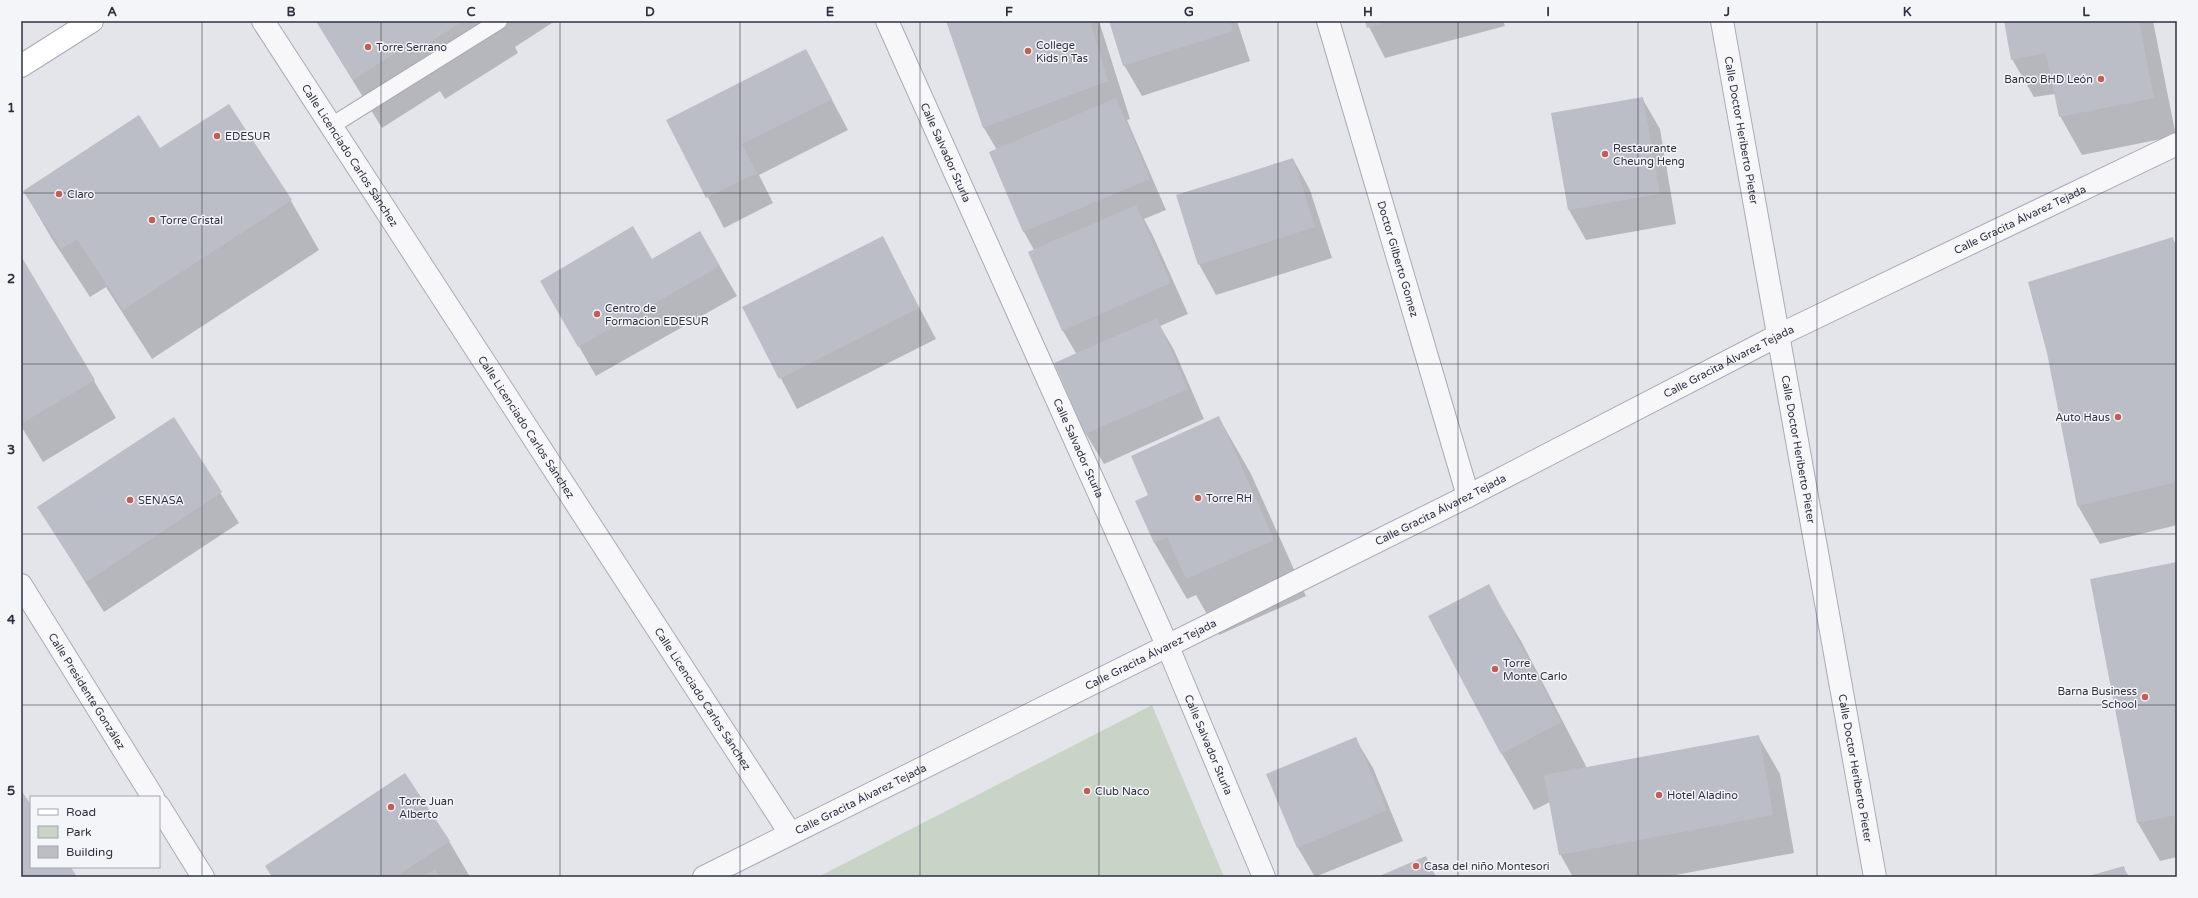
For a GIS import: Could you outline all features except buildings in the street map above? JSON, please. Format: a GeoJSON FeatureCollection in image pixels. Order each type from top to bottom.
{"type":"FeatureCollection","features":[{"type":"Feature","properties":{"kind":"main road"},"geometry":{"type":"LineString","coordinates":[[21,66],[92,21]]}},
{"type":"Feature","properties":{"kind":"street","name":"Calle Licenciado Carlos Sánchez"},"geometry":{"type":"LineString","coordinates":[[263,21],[790,833]]}},
{"type":"Feature","properties":{"kind":"street","name":"Calle Salvador Sturla"},"geometry":{"type":"LineString","coordinates":[[887,21],[1168,647],[1264,877]]}},
{"type":"Feature","properties":{"kind":"street","name":"Doctor Gilberto Gomez"},"geometry":{"type":"LineString","coordinates":[[1328,21],[1468,496]]}},
{"type":"Feature","properties":{"kind":"street","name":"Calle Doctor Heriberto Pieter"},"geometry":{"type":"LineString","coordinates":[[1722,21],[1875,877]]}},
{"type":"Feature","properties":{"kind":"street","name":"Calle Gracita Álvarez Tejada"},"geometry":{"type":"LineString","coordinates":[[704,877],[790,833],[1168,647],[1468,496],[1779,335],[2177,144]]}},
{"type":"Feature","properties":{"kind":"street","name":"Calle Presidente González"},"geometry":{"type":"LineString","coordinates":[[21,585],[152,796]]}},
{"type":"Feature","properties":{"kind":"street"},"geometry":{"type":"LineString","coordinates":[[160,808],[204,877]]}},
{"type":"Feature","properties":{"kind":"lane"},"geometry":{"type":"LineString","coordinates":[[331,126],[499,21]]}},
{"type":"Feature","properties":{"kind":"green space","name":"Club Naco"},"geometry":{"type":"Polygon","coordinates":[[[1152,705],[1224,877],[818,877],[1152,705]]]}},
{"type":"Feature","properties":{"kind":"place","name":"Torre Serrano"},"geometry":{"type":"Point","coordinates":[368,47]}},
{"type":"Feature","properties":{"kind":"place","name":"College Kids n Tas"},"geometry":{"type":"Point","coordinates":[1028,51]}},
{"type":"Feature","properties":{"kind":"place","name":"Banco BHD León"},"geometry":{"type":"Point","coordinates":[2101,79]}},
{"type":"Feature","properties":{"kind":"place","name":"EDESUR"},"geometry":{"type":"Point","coordinates":[217,136]}},
{"type":"Feature","properties":{"kind":"place","name":"Restaurante Cheung Heng"},"geometry":{"type":"Point","coordinates":[1605,154]}},
{"type":"Feature","properties":{"kind":"place","name":"Claro"},"geometry":{"type":"Point","coordinates":[59,194]}},
{"type":"Feature","properties":{"kind":"place","name":"Torre Cristal"},"geometry":{"type":"Point","coordinates":[152,220]}},
{"type":"Feature","properties":{"kind":"place","name":"Centro de Formacion EDESUR"},"geometry":{"type":"Point","coordinates":[597,314]}},
{"type":"Feature","properties":{"kind":"place","name":"Auto Haus"},"geometry":{"type":"Point","coordinates":[2118,417]}},
{"type":"Feature","properties":{"kind":"place","name":"Torre RH"},"geometry":{"type":"Point","coordinates":[1198,498]}},
{"type":"Feature","properties":{"kind":"place","name":"SENASA"},"geometry":{"type":"Point","coordinates":[130,500]}},
{"type":"Feature","properties":{"kind":"place","name":"Torre Monte Carlo"},"geometry":{"type":"Point","coordinates":[1495,669]}},
{"type":"Feature","properties":{"kind":"place","name":"Barna Business School"},"geometry":{"type":"Point","coordinates":[2145,697]}},
{"type":"Feature","properties":{"kind":"place","name":"Club Naco"},"geometry":{"type":"Point","coordinates":[1087,791]}},
{"type":"Feature","properties":{"kind":"place","name":"Hotel Aladino"},"geometry":{"type":"Point","coordinates":[1659,795]}},
{"type":"Feature","properties":{"kind":"place","name":"Torre Juan Alberto"},"geometry":{"type":"Point","coordinates":[391,807]}},
{"type":"Feature","properties":{"kind":"place","name":"Casa del niño Montesori"},"geometry":{"type":"Point","coordinates":[1416,866]}}]}
